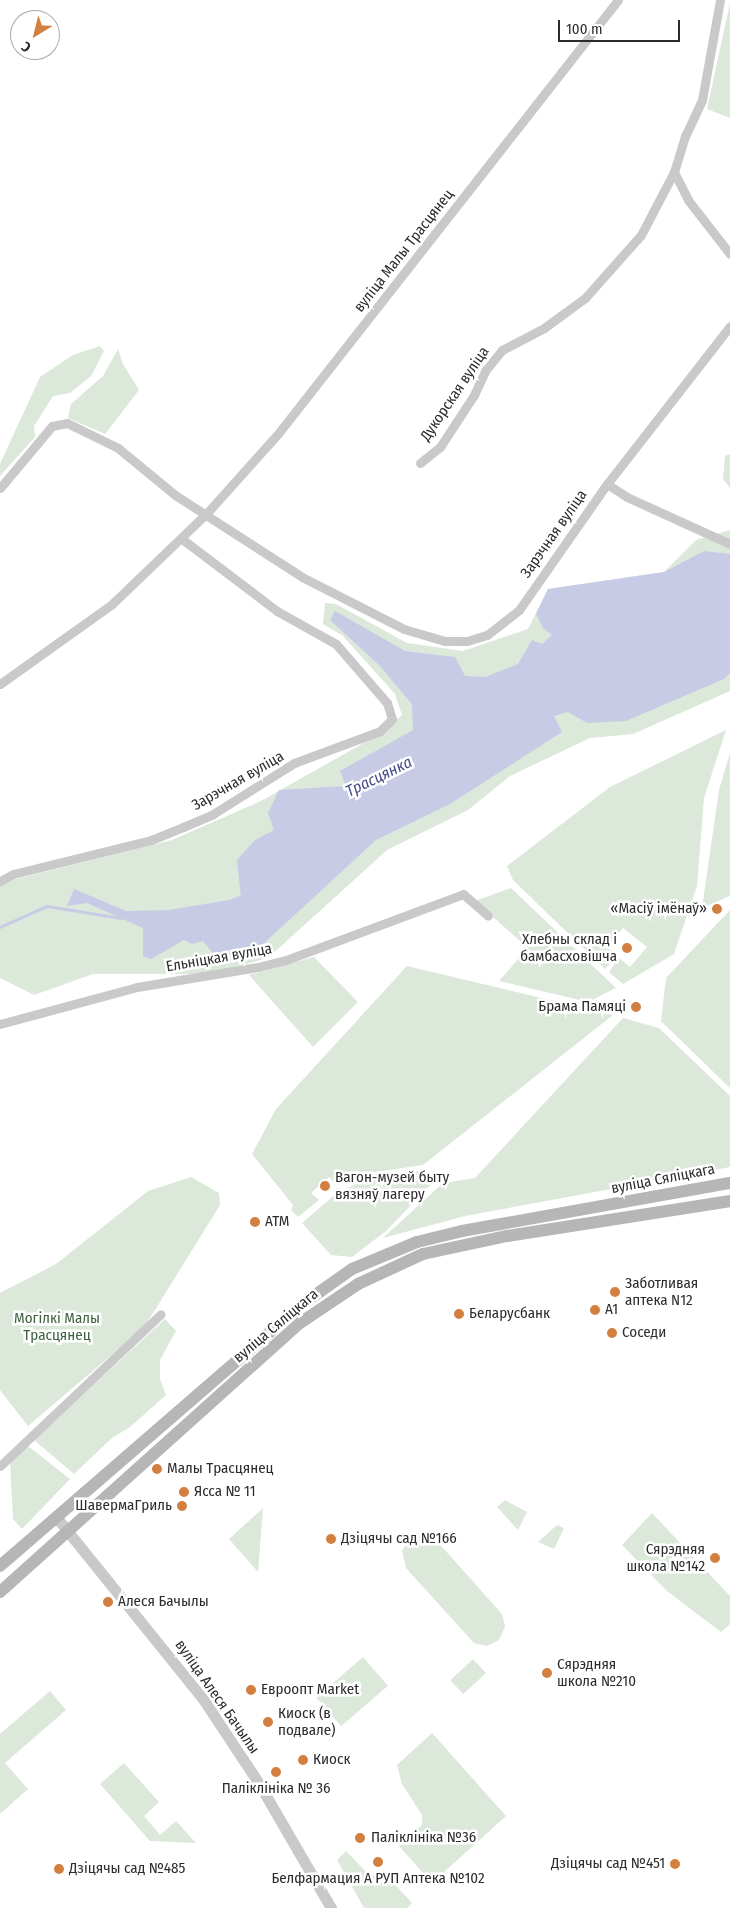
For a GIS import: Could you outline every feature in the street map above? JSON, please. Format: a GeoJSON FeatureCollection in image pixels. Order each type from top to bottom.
{"type":"FeatureCollection","features":[{"type":"Feature","properties":{"kind":"main road","name":"вуліца Сяліцкага"},"geometry":{"type":"LineString","coordinates":[[0,1566],[304,1302],[352,1269],[417,1242],[462,1230],[730,1183]]}},
{"type":"Feature","properties":{"kind":"main road","name":"вуліца Сяліцкага"},"geometry":{"type":"LineString","coordinates":[[0,1592],[70,1532],[300,1323],[358,1284],[394,1265],[423,1254],[507,1236],[730,1201]]}},
{"type":"Feature","properties":{"kind":"street","name":"вуліца Малы Трасцянец"},"geometry":{"type":"LineString","coordinates":[[0,684],[100,614],[182,539],[206,514],[300,407],[618,0]]}},
{"type":"Feature","properties":{"kind":"street"},"geometry":{"type":"LineString","coordinates":[[720,0],[702,100],[685,136],[674,172],[688,200],[730,254]]}},
{"type":"Feature","properties":{"kind":"street","name":"Дукорская вуліца"},"geometry":{"type":"LineString","coordinates":[[420,463],[440,447],[474,395],[485,371],[502,350],[544,328],[585,298],[641,235],[674,172]]}},
{"type":"Feature","properties":{"kind":"street","name":"Зарэчная вуліца"},"geometry":{"type":"LineString","coordinates":[[206,514],[302,577],[379,618],[428,638],[456,642],[487,635],[519,610],[607,484],[730,326]]}},
{"type":"Feature","properties":{"kind":"street"},"geometry":{"type":"LineString","coordinates":[[0,488],[52,426],[62,422],[118,448],[175,495],[206,514]]}},
{"type":"Feature","properties":{"kind":"street"},"geometry":{"type":"LineString","coordinates":[[607,484],[628,497],[730,544]]}},
{"type":"Feature","properties":{"kind":"street","name":"Зарэчная вуліца"},"geometry":{"type":"LineString","coordinates":[[0,881],[13,874],[151,840],[213,814],[294,763],[389,725],[392,719],[387,703],[336,644],[278,611],[182,539]]}},
{"type":"Feature","properties":{"kind":"street","name":"Ельніцкая вуліца"},"geometry":{"type":"LineString","coordinates":[[0,1024],[137,987],[258,968],[286,960],[463,894],[488,916]]}},
{"type":"Feature","properties":{"kind":"street"},"geometry":{"type":"LineString","coordinates":[[0,1466],[161,1314]]}},
{"type":"Feature","properties":{"kind":"street","name":"вуліца Алеся Бачылы"},"geometry":{"type":"LineString","coordinates":[[57,1518],[163,1647],[230,1737],[331,1908]]}},
{"type":"Feature","properties":{"kind":"green space"},"geometry":{"type":"Polygon","coordinates":[[[730,3],[730,118],[707,109],[730,3]]]}},
{"type":"Feature","properties":{"kind":"green space"},"geometry":{"type":"Polygon","coordinates":[[[100,346],[104,351],[91,376],[70,393],[53,396],[34,426],[35,437],[0,476],[0,464],[40,377],[73,355],[100,346]]]}},
{"type":"Feature","properties":{"kind":"green space"},"geometry":{"type":"Polygon","coordinates":[[[118,349],[123,364],[139,390],[105,434],[68,418],[71,404],[103,376],[118,349]]]}},
{"type":"Feature","properties":{"kind":"green space"},"geometry":{"type":"Polygon","coordinates":[[[730,454],[730,488],[723,479],[725,456],[730,454]]]}},
{"type":"Feature","properties":{"kind":"green space"},"geometry":{"type":"Polygon","coordinates":[[[730,530],[730,691],[633,734],[590,738],[510,776],[468,810],[387,850],[268,958],[210,974],[93,974],[34,995],[0,978],[0,886],[16,879],[172,840],[261,801],[385,731],[402,715],[395,694],[343,636],[323,624],[325,603],[336,604],[407,643],[463,651],[528,629],[548,589],[664,572],[696,540],[730,530]]]}},
{"type":"Feature","properties":{"kind":"green space"},"geometry":{"type":"Polygon","coordinates":[[[726,730],[704,798],[697,886],[674,954],[623,984],[609,972],[619,958],[630,967],[647,947],[623,928],[607,947],[617,956],[605,969],[513,880],[507,866],[610,787],[726,730]]]}},
{"type":"Feature","properties":{"kind":"green space"},"geometry":{"type":"Polygon","coordinates":[[[730,753],[730,896],[702,908],[719,790],[730,753]]]}},
{"type":"Feature","properties":{"kind":"green space"},"geometry":{"type":"Polygon","coordinates":[[[511,888],[616,988],[588,1002],[499,981],[528,948],[475,901],[511,888]]]}},
{"type":"Feature","properties":{"kind":"green space"},"geometry":{"type":"Polygon","coordinates":[[[730,910],[730,1088],[661,1021],[666,978],[730,910]]]}},
{"type":"Feature","properties":{"kind":"green space"},"geometry":{"type":"Polygon","coordinates":[[[314,957],[358,1002],[313,1047],[249,975],[314,957]]]}},
{"type":"Feature","properties":{"kind":"green space"},"geometry":{"type":"Polygon","coordinates":[[[407,966],[613,1015],[423,1165],[362,1174],[337,1185],[329,1177],[311,1193],[319,1200],[298,1217],[291,1210],[293,1205],[252,1154],[276,1109],[407,966]]]}},
{"type":"Feature","properties":{"kind":"green space"},"geometry":{"type":"Polygon","coordinates":[[[623,1018],[659,1028],[730,1096],[730,1167],[465,1216],[383,1238],[443,1183],[475,1178],[623,1018]]]}},
{"type":"Feature","properties":{"kind":"green space"},"geometry":{"type":"Polygon","coordinates":[[[420,1171],[441,1174],[386,1231],[352,1257],[331,1255],[302,1223],[337,1193],[360,1182],[379,1175],[420,1171]]]}},
{"type":"Feature","properties":{"kind":"green space","name":"Могілкі Малы Трасцянец"},"geometry":{"type":"Polygon","coordinates":[[[191,1177],[219,1193],[220,1205],[155,1310],[142,1329],[28,1426],[0,1390],[0,1293],[56,1264],[148,1191],[191,1177]]]}},
{"type":"Feature","properties":{"kind":"green space"},"geometry":{"type":"Polygon","coordinates":[[[165,1319],[176,1331],[160,1360],[160,1379],[166,1395],[130,1427],[112,1438],[74,1474],[34,1440],[165,1319]]]}},
{"type":"Feature","properties":{"kind":"green space"},"geometry":{"type":"Polygon","coordinates":[[[28,1446],[70,1479],[22,1529],[13,1519],[10,1462],[28,1446]]]}},
{"type":"Feature","properties":{"kind":"green space"},"geometry":{"type":"Polygon","coordinates":[[[505,1500],[527,1512],[518,1530],[497,1507],[505,1500]]]}},
{"type":"Feature","properties":{"kind":"green space"},"geometry":{"type":"Polygon","coordinates":[[[263,1508],[258,1572],[229,1539],[263,1508]]]}},
{"type":"Feature","properties":{"kind":"green space"},"geometry":{"type":"Polygon","coordinates":[[[652,1513],[730,1596],[730,1624],[721,1632],[667,1591],[622,1545],[652,1513]]]}},
{"type":"Feature","properties":{"kind":"green space"},"geometry":{"type":"Polygon","coordinates":[[[557,1525],[564,1528],[554,1549],[538,1542],[557,1525]]]}},
{"type":"Feature","properties":{"kind":"green space"},"geometry":{"type":"Polygon","coordinates":[[[415,1535],[435,1539],[502,1614],[505,1627],[499,1640],[487,1646],[474,1643],[406,1568],[402,1550],[415,1535]]]}},
{"type":"Feature","properties":{"kind":"green space"},"geometry":{"type":"Polygon","coordinates":[[[363,1657],[388,1686],[341,1726],[316,1698],[363,1657]]]}},
{"type":"Feature","properties":{"kind":"green space"},"geometry":{"type":"Polygon","coordinates":[[[473,1659],[486,1673],[463,1694],[450,1680],[473,1659]]]}},
{"type":"Feature","properties":{"kind":"green space"},"geometry":{"type":"Polygon","coordinates":[[[50,1691],[66,1710],[5,1763],[28,1789],[0,1814],[0,1734],[50,1691]]]}},
{"type":"Feature","properties":{"kind":"green space"},"geometry":{"type":"Polygon","coordinates":[[[432,1733],[506,1816],[432,1883],[399,1846],[422,1825],[422,1815],[402,1784],[397,1765],[432,1733]]]}},
{"type":"Feature","properties":{"kind":"green space"},"geometry":{"type":"Polygon","coordinates":[[[124,1763],[159,1802],[144,1816],[160,1835],[176,1821],[196,1843],[150,1841],[100,1784],[124,1763]]]}},
{"type":"Feature","properties":{"kind":"green space"},"geometry":{"type":"Polygon","coordinates":[[[346,1851],[369,1875],[387,1876],[412,1903],[407,1908],[364,1908],[337,1860],[346,1851]]]}},
{"type":"Feature","properties":{"kind":"water"},"geometry":{"type":"Polygon","coordinates":[[[704,551],[730,554],[730,673],[724,679],[626,721],[587,723],[568,712],[554,716],[562,732],[450,804],[376,840],[261,946],[227,955],[212,952],[203,941],[192,944],[184,940],[151,959],[143,956],[143,928],[87,903],[67,906],[74,889],[126,911],[169,910],[241,898],[237,860],[255,840],[274,830],[268,813],[279,790],[346,786],[340,771],[413,730],[412,704],[379,665],[330,620],[335,611],[405,651],[455,657],[465,676],[485,677],[518,664],[532,640],[542,644],[552,635],[543,628],[536,614],[548,589],[664,572],[704,551]]]}},
{"type":"Feature","properties":{"kind":"waterway","name":"Трасцянка"},"geometry":{"type":"LineString","coordinates":[[232,900],[243,896]]}},
{"type":"Feature","properties":{"kind":"waterway","name":"Трасцянка"},"geometry":{"type":"LineString","coordinates":[[0,927],[47,906],[121,918]]}},
{"type":"Feature","properties":{"kind":"place","name":"«Масіў імёнаў»"},"geometry":{"type":"Point","coordinates":[717,909]}},
{"type":"Feature","properties":{"kind":"place","name":"Хлебны склад і бамбасховішча"},"geometry":{"type":"Point","coordinates":[627,948]}},
{"type":"Feature","properties":{"kind":"place","name":"Брама Памяці"},"geometry":{"type":"Point","coordinates":[636,1007]}},
{"type":"Feature","properties":{"kind":"place","name":"Вагон-музей быту вязняў лагеру"},"geometry":{"type":"Point","coordinates":[325,1186]}},
{"type":"Feature","properties":{"kind":"place","name":"АТМ"},"geometry":{"type":"Point","coordinates":[255,1222]}},
{"type":"Feature","properties":{"kind":"place","name":"Заботливая аптека N12"},"geometry":{"type":"Point","coordinates":[615,1292]}},
{"type":"Feature","properties":{"kind":"place","name":"A1"},"geometry":{"type":"Point","coordinates":[595,1310]}},
{"type":"Feature","properties":{"kind":"place","name":"Беларусбанк"},"geometry":{"type":"Point","coordinates":[459,1314]}},
{"type":"Feature","properties":{"kind":"place","name":"Соседи"},"geometry":{"type":"Point","coordinates":[612,1333]}},
{"type":"Feature","properties":{"kind":"place","name":"Малы Трасцянец"},"geometry":{"type":"Point","coordinates":[157,1469]}},
{"type":"Feature","properties":{"kind":"place","name":"Ясса № 11"},"geometry":{"type":"Point","coordinates":[184,1492]}},
{"type":"Feature","properties":{"kind":"place","name":"ШавермаГриль"},"geometry":{"type":"Point","coordinates":[182,1506]}},
{"type":"Feature","properties":{"kind":"place","name":"Дзіцячы сад №166"},"geometry":{"type":"Point","coordinates":[331,1539]}},
{"type":"Feature","properties":{"kind":"place","name":"Сярэдняя школа №142"},"geometry":{"type":"Point","coordinates":[715,1558]}},
{"type":"Feature","properties":{"kind":"place","name":"Алеся Бачылы"},"geometry":{"type":"Point","coordinates":[108,1602]}},
{"type":"Feature","properties":{"kind":"place","name":"Сярэдняя школа №210"},"geometry":{"type":"Point","coordinates":[547,1673]}},
{"type":"Feature","properties":{"kind":"place","name":"Евроопт Market"},"geometry":{"type":"Point","coordinates":[251,1690]}},
{"type":"Feature","properties":{"kind":"place","name":"Киоск (в подвале)"},"geometry":{"type":"Point","coordinates":[268,1722]}},
{"type":"Feature","properties":{"kind":"place","name":"Киоск"},"geometry":{"type":"Point","coordinates":[303,1760]}},
{"type":"Feature","properties":{"kind":"place","name":"Паліклініка № 36"},"geometry":{"type":"Point","coordinates":[276,1772]}},
{"type":"Feature","properties":{"kind":"place","name":"Паліклініка №36"},"geometry":{"type":"Point","coordinates":[360,1838]}},
{"type":"Feature","properties":{"kind":"place","name":"Белфармация А РУП Аптека №102"},"geometry":{"type":"Point","coordinates":[378,1862]}},
{"type":"Feature","properties":{"kind":"place","name":"Дзіцячы сад №451"},"geometry":{"type":"Point","coordinates":[675,1864]}},
{"type":"Feature","properties":{"kind":"place","name":"Дзіцячы сад №485"},"geometry":{"type":"Point","coordinates":[59,1869]}}]}
